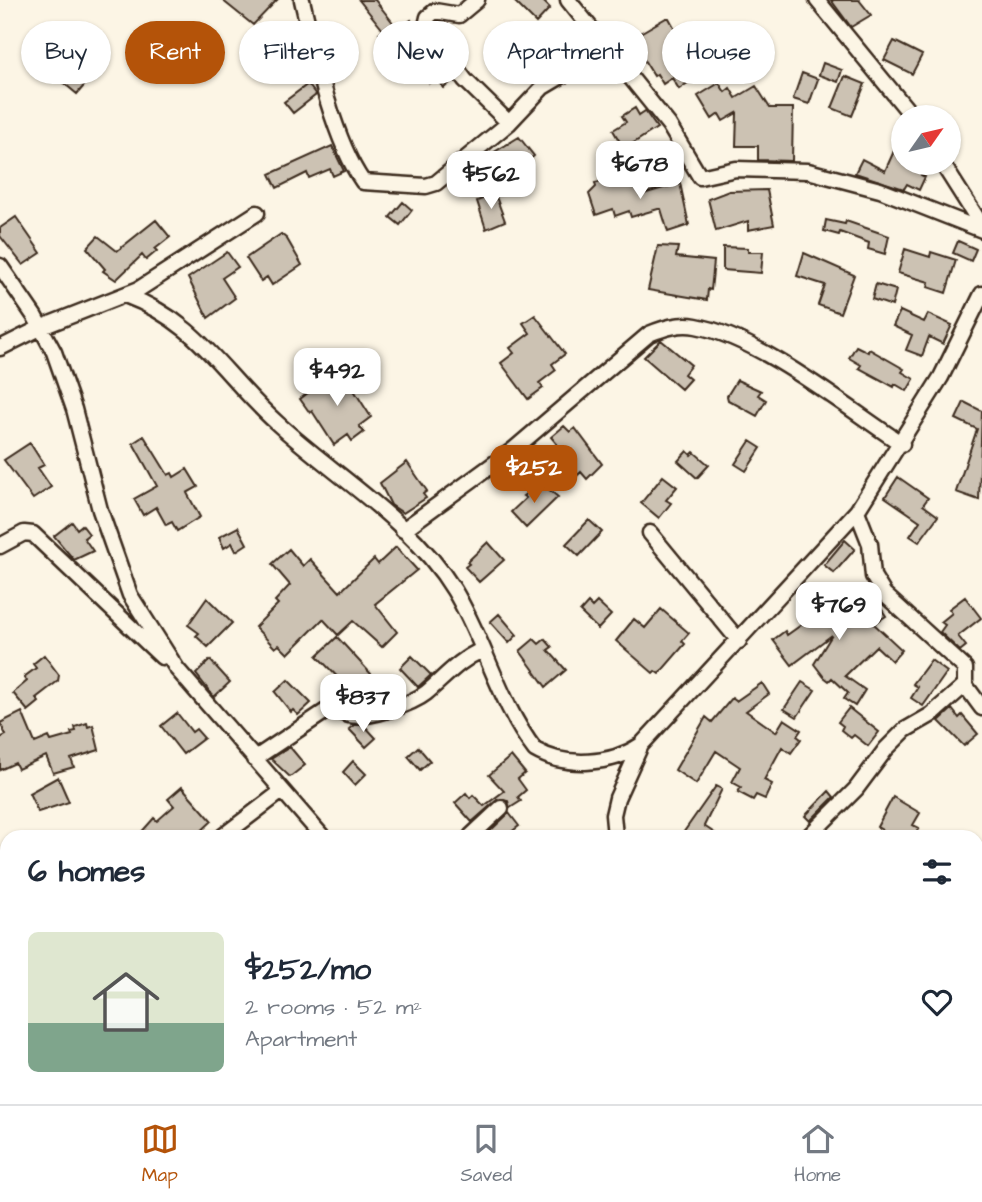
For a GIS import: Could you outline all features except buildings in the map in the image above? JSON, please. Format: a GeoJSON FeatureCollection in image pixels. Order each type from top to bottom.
{"type":"FeatureCollection","features":[{"type":"Feature","properties":{"kind":"street"},"geometry":{"type":"LineString","coordinates":[[302,0],[321,78],[353,168],[363,182],[413,186],[436,183],[509,123],[548,84]]}},
{"type":"Feature","properties":{"kind":"street"},"geometry":{"type":"LineString","coordinates":[[477,0],[459,15],[435,11],[428,17],[426,26],[433,40],[465,80],[509,123]]}},
{"type":"Feature","properties":{"kind":"street"},"geometry":{"type":"LineString","coordinates":[[568,0],[585,21]]}},
{"type":"Feature","properties":{"kind":"street"},"geometry":{"type":"LineString","coordinates":[[817,0],[904,105]]}},
{"type":"Feature","properties":{"kind":"street"},"geometry":{"type":"LineString","coordinates":[[636,84],[669,125],[700,177],[736,169],[808,171],[880,190],[982,228]]}},
{"type":"Feature","properties":{"kind":"street"},"geometry":{"type":"LineString","coordinates":[[949,175],[982,228]]}},
{"type":"Feature","properties":{"kind":"street"},"geometry":{"type":"LineString","coordinates":[[0,348],[42,327],[152,282],[176,263],[224,236],[257,213]]}},
{"type":"Feature","properties":{"kind":"street"},"geometry":{"type":"LineString","coordinates":[[0,267],[42,327],[74,409],[100,510],[122,576],[148,627],[177,669],[318,830]]}},
{"type":"Feature","properties":{"kind":"street"},"geometry":{"type":"LineString","coordinates":[[125,295],[156,306],[189,330],[276,423],[403,530],[453,589],[535,750],[563,761],[610,759],[627,755],[641,746],[739,641],[790,581],[857,512],[941,377],[982,294]]}},
{"type":"Feature","properties":{"kind":"street"},"geometry":{"type":"LineString","coordinates":[[403,530],[513,450],[649,334],[670,325],[694,325],[749,343],[902,443]]}},
{"type":"Feature","properties":{"kind":"street"},"geometry":{"type":"LineString","coordinates":[[857,512],[870,544],[873,576],[884,594],[965,668],[965,685],[982,708]]}},
{"type":"Feature","properties":{"kind":"street"},"geometry":{"type":"LineString","coordinates":[[0,546],[24,533],[33,534],[177,669]]}},
{"type":"Feature","properties":{"kind":"street"},"geometry":{"type":"LineString","coordinates":[[650,533],[739,641]]}},
{"type":"Feature","properties":{"kind":"street"},"geometry":{"type":"LineString","coordinates":[[254,759],[329,709],[338,709],[349,715],[383,712],[424,695],[464,657],[482,650]]}},
{"type":"Feature","properties":{"kind":"street"},"geometry":{"type":"LineString","coordinates":[[815,830],[856,789],[886,749],[905,730],[931,715],[965,685]]}},
{"type":"Feature","properties":{"kind":"street"},"geometry":{"type":"LineString","coordinates":[[614,830],[613,815],[617,798],[641,746]]}},
{"type":"Feature","properties":{"kind":"street"},"geometry":{"type":"LineString","coordinates":[[231,830],[282,791]]}},
{"type":"Feature","properties":{"kind":"street"},"geometry":{"type":"LineString","coordinates":[[477,830],[501,808]]}}]}
